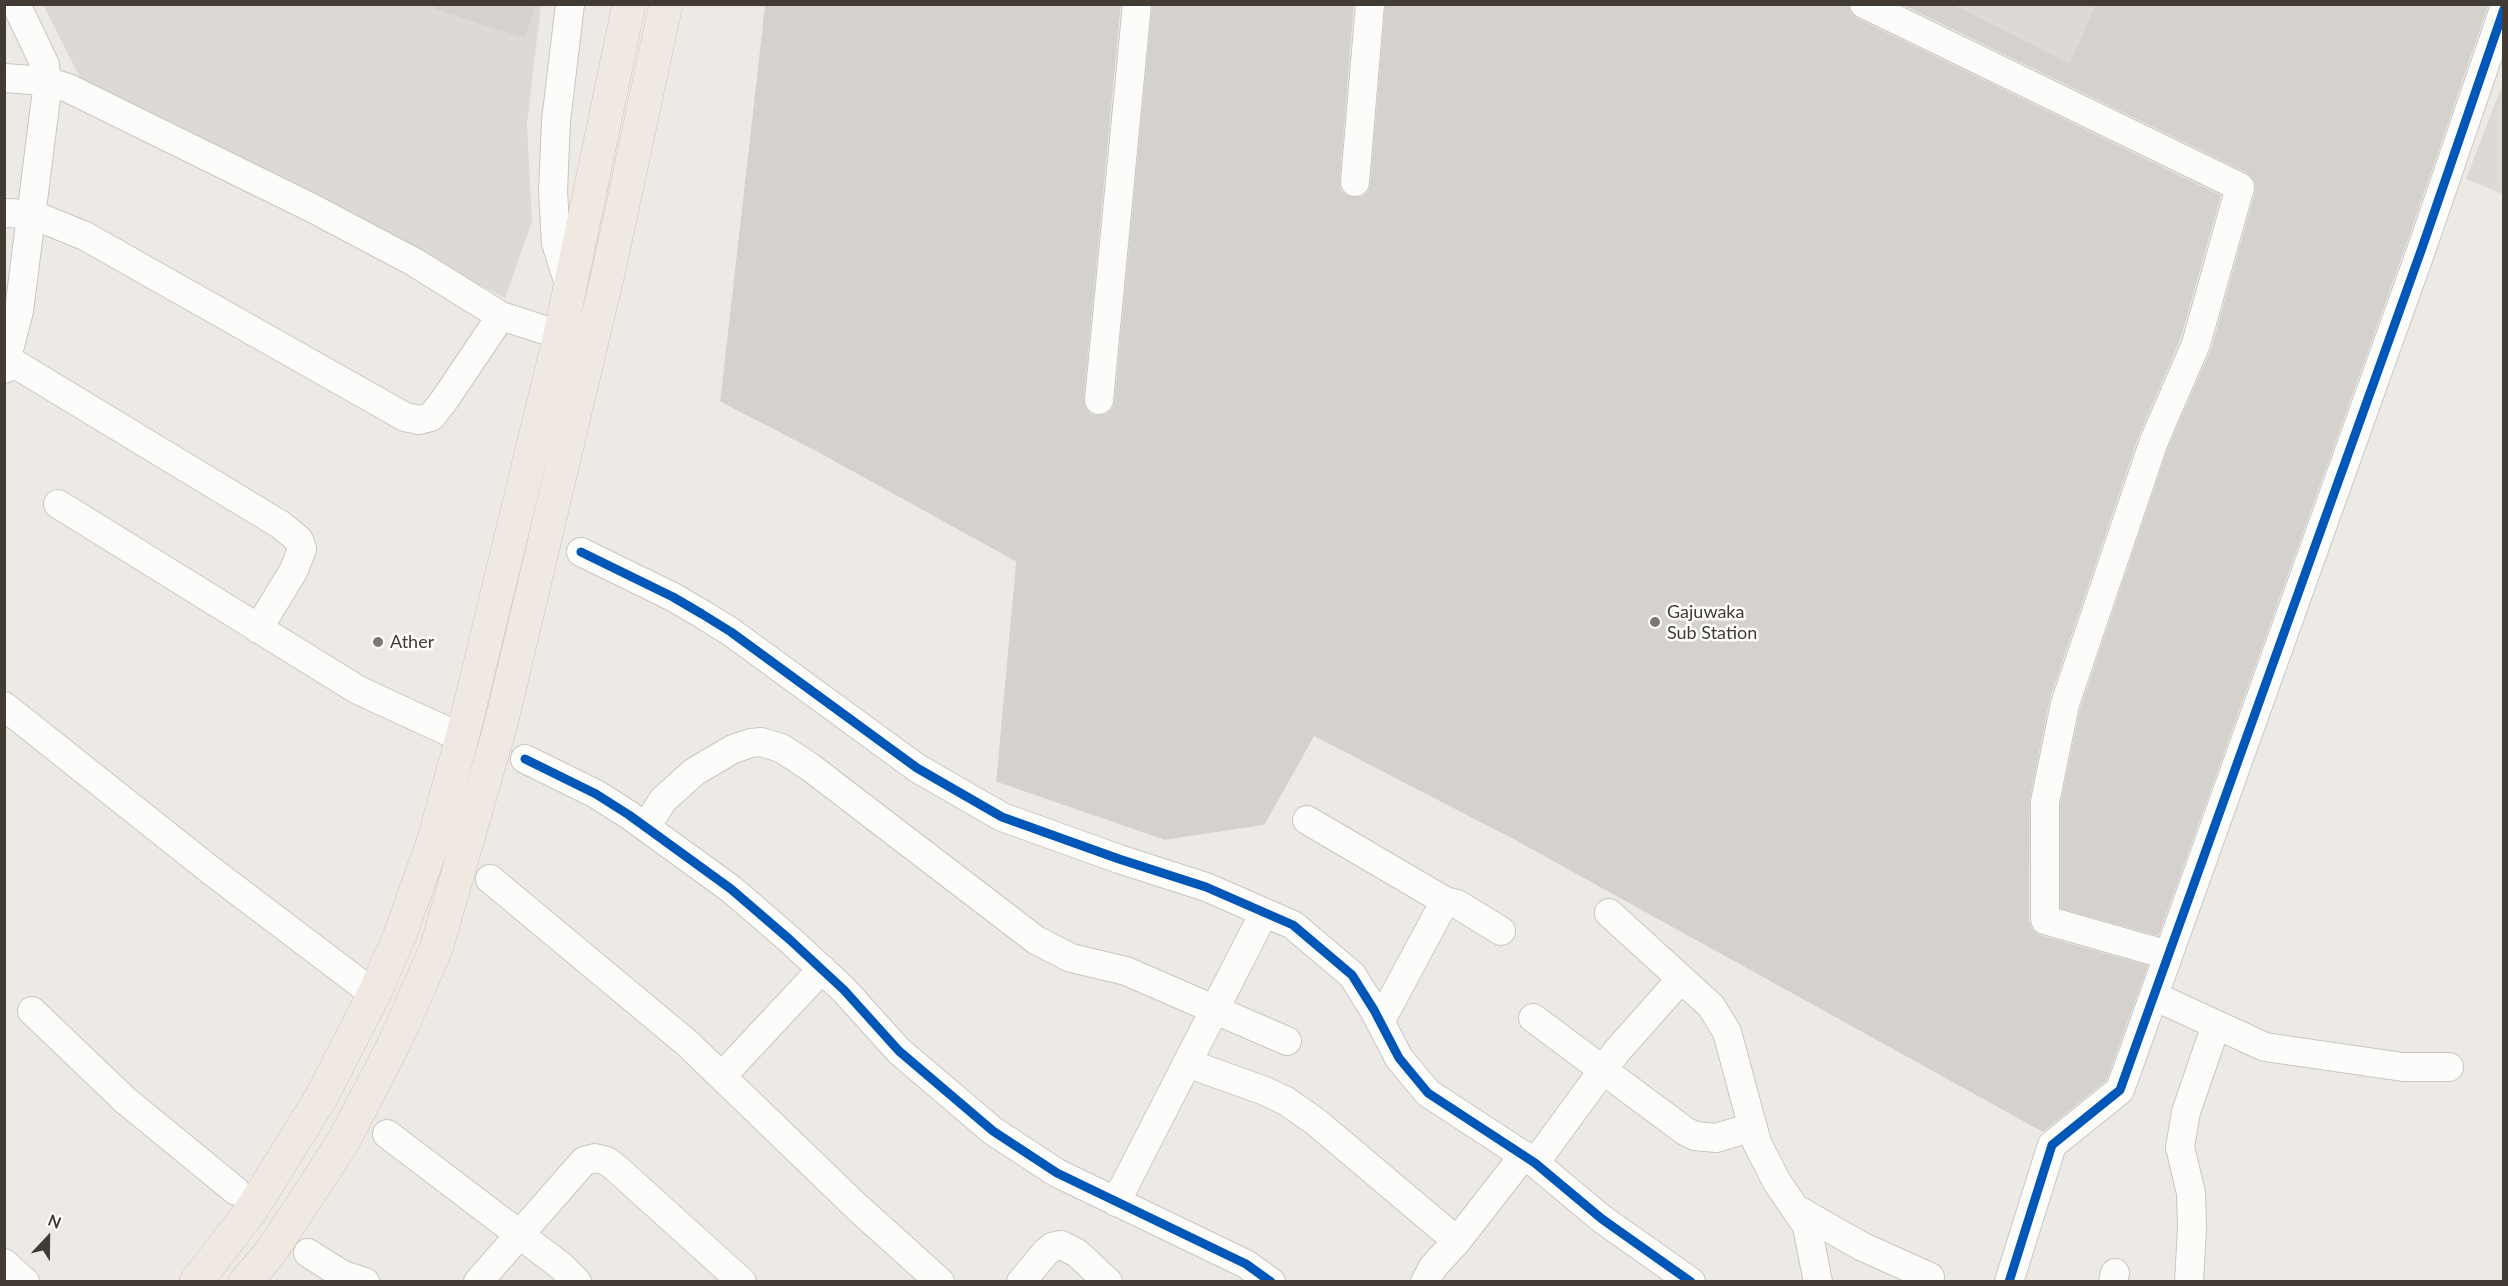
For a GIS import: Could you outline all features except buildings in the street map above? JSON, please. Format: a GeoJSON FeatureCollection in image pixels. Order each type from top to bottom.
{"type":"FeatureCollection","features":[{"type":"Feature","properties":{"kind":"main road"},"geometry":{"type":"LineString","coordinates":[[196,1281],[258,1200],[322,1096],[374,994],[400,935],[434,840],[462,738],[560,335],[629,4]]}},
{"type":"Feature","properties":{"kind":"main road"},"geometry":{"type":"LineString","coordinates":[[245,1281],[271,1252],[343,1142],[395,1042],[436,950],[501,724],[610,265],[666,4]]}},
{"type":"Feature","properties":{"kind":"street"},"geometry":{"type":"LineString","coordinates":[[16,4],[45,65],[47,90],[18,213],[19,311],[6,364],[281,525],[299,540],[302,549],[294,570],[258,629]]}},
{"type":"Feature","properties":{"kind":"street"},"geometry":{"type":"LineString","coordinates":[[570,4],[556,121],[553,191],[556,243],[570,287]]}},
{"type":"Feature","properties":{"kind":"street"},"geometry":{"type":"LineString","coordinates":[[1099,400],[1137,4]]}},
{"type":"Feature","properties":{"kind":"street"},"geometry":{"type":"LineString","coordinates":[[1355,182],[1370,4]]}},
{"type":"Feature","properties":{"kind":"street"},"geometry":{"type":"LineString","coordinates":[[1864,4],[2240,187],[2196,344],[2154,441],[2065,704],[2045,802],[2045,920],[2168,955]]}},
{"type":"Feature","properties":{"kind":"street"},"geometry":{"type":"LineString","coordinates":[[2009,1281],[2052,1144],[2120,1090],[2422,248],[2504,9]]}},
{"type":"Feature","properties":{"kind":"street"},"geometry":{"type":"LineString","coordinates":[[4,78],[46,81],[68,88],[312,208],[414,262],[501,316],[560,335]]}},
{"type":"Feature","properties":{"kind":"street"},"geometry":{"type":"LineString","coordinates":[[18,213],[84,236],[405,417],[419,420],[431,417],[443,402],[501,316]]}},
{"type":"Feature","properties":{"kind":"street"},"geometry":{"type":"LineString","coordinates":[[58,504],[358,690],[462,738]]}},
{"type":"Feature","properties":{"kind":"street"},"geometry":{"type":"LineString","coordinates":[[580,552],[673,597],[731,632],[917,768],[1002,817],[1206,887],[1293,925],[1352,975],[1399,1058],[1428,1093],[1529,1159],[1602,1219],[1691,1281]]}},
{"type":"Feature","properties":{"kind":"street"},"geometry":{"type":"LineString","coordinates":[[9,717],[374,994]]}},
{"type":"Feature","properties":{"kind":"street"},"geometry":{"type":"LineString","coordinates":[[646,827],[663,800],[694,772],[733,749],[761,741],[781,748],[810,767],[1036,940],[1071,958],[1126,971],[1287,1041]]}},
{"type":"Feature","properties":{"kind":"street"},"geometry":{"type":"LineString","coordinates":[[525,759],[596,794],[731,889],[844,990],[899,1051],[993,1131],[1057,1173],[1246,1264],[1271,1281]]}},
{"type":"Feature","properties":{"kind":"street"},"geometry":{"type":"LineString","coordinates":[[1307,820],[1501,931]]}},
{"type":"Feature","properties":{"kind":"street"},"geometry":{"type":"LineString","coordinates":[[490,879],[687,1042],[858,1208],[940,1281]]}},
{"type":"Feature","properties":{"kind":"street"},"geometry":{"type":"LineString","coordinates":[[1380,1022],[1445,901]]}},
{"type":"Feature","properties":{"kind":"street"},"geometry":{"type":"LineString","coordinates":[[1116,1202],[1264,913]]}},
{"type":"Feature","properties":{"kind":"street"},"geometry":{"type":"LineString","coordinates":[[1609,913],[1711,1006],[1726,1032],[1757,1143],[1777,1182],[1807,1226],[1818,1281]]}},
{"type":"Feature","properties":{"kind":"street"},"geometry":{"type":"LineString","coordinates":[[722,1076],[822,969]]}},
{"type":"Feature","properties":{"kind":"street"},"geometry":{"type":"LineString","coordinates":[[1425,1281],[1433,1267],[1529,1159],[1681,979]]}},
{"type":"Feature","properties":{"kind":"street"},"geometry":{"type":"LineString","coordinates":[[2154,996],[2265,1047],[2403,1067],[2449,1067]]}},
{"type":"Feature","properties":{"kind":"street"},"geometry":{"type":"LineString","coordinates":[[32,1011],[125,1101],[236,1191]]}},
{"type":"Feature","properties":{"kind":"street"},"geometry":{"type":"LineString","coordinates":[[1533,1018],[1660,1115],[1695,1136],[1716,1138],[1753,1127]]}},
{"type":"Feature","properties":{"kind":"street"},"geometry":{"type":"LineString","coordinates":[[2188,1281],[2192,1229],[2191,1193],[2180,1147],[2186,1112],[2216,1025]]}},
{"type":"Feature","properties":{"kind":"street"},"geometry":{"type":"LineString","coordinates":[[1187,1063],[1265,1090],[1286,1101],[1316,1122],[1457,1240]]}},
{"type":"Feature","properties":{"kind":"street"},"geometry":{"type":"LineString","coordinates":[[387,1134],[561,1266],[577,1281]]}},
{"type":"Feature","properties":{"kind":"street"},"geometry":{"type":"LineString","coordinates":[[478,1281],[584,1161],[595,1158],[607,1161],[616,1168],[742,1281]]}},
{"type":"Feature","properties":{"kind":"street"},"geometry":{"type":"LineString","coordinates":[[1796,1209],[1861,1246],[1930,1277]]}},
{"type":"Feature","properties":{"kind":"street"},"geometry":{"type":"LineString","coordinates":[[1021,1281],[1046,1252],[1052,1247],[1061,1245],[1077,1253],[1108,1281]]}},
{"type":"Feature","properties":{"kind":"street"},"geometry":{"type":"LineString","coordinates":[[308,1253],[343,1275],[365,1281]]}},
{"type":"Feature","properties":{"kind":"street"},"geometry":{"type":"LineString","coordinates":[[4,1263],[25,1281]]}},
{"type":"Feature","properties":{"kind":"shaded area"},"geometry":{"type":"Polygon","coordinates":[[[43,5],[541,5],[527,124],[532,222],[505,298],[82,81],[43,5]]]}},
{"type":"Feature","properties":{"kind":"shaded area"},"geometry":{"type":"Polygon","coordinates":[[[1950,5],[2097,5],[2070,65],[1950,5]]]}},
{"type":"Feature","properties":{"kind":"shaded area"},"geometry":{"type":"Polygon","coordinates":[[[2503,83],[2504,194],[2466,179],[2503,83]]]}},
{"type":"Feature","properties":{"kind":"cycle path"},"geometry":{"type":"LineString","coordinates":[[2009,1282],[2052,1145],[2120,1090],[2422,248],[2504,9]]}},
{"type":"Feature","properties":{"kind":"cycle path"},"geometry":{"type":"LineString","coordinates":[[581,552],[673,597],[731,632],[917,768],[1002,817],[1206,887],[1293,925],[1352,975],[1374,1010],[1399,1058],[1428,1093],[1535,1163],[1602,1219],[1691,1282]]}},
{"type":"Feature","properties":{"kind":"cycle path"},"geometry":{"type":"LineString","coordinates":[[525,759],[596,794],[629,815],[731,889],[844,990],[899,1051],[993,1131],[1057,1173],[1246,1264],[1271,1282]]}},
{"type":"Feature","properties":{"kind":"place","name":"Gajuwaka Sub Station"},"geometry":{"type":"Point","coordinates":[1655,622]}},
{"type":"Feature","properties":{"kind":"place","name":"Ather"},"geometry":{"type":"Point","coordinates":[378,642]}}]}
